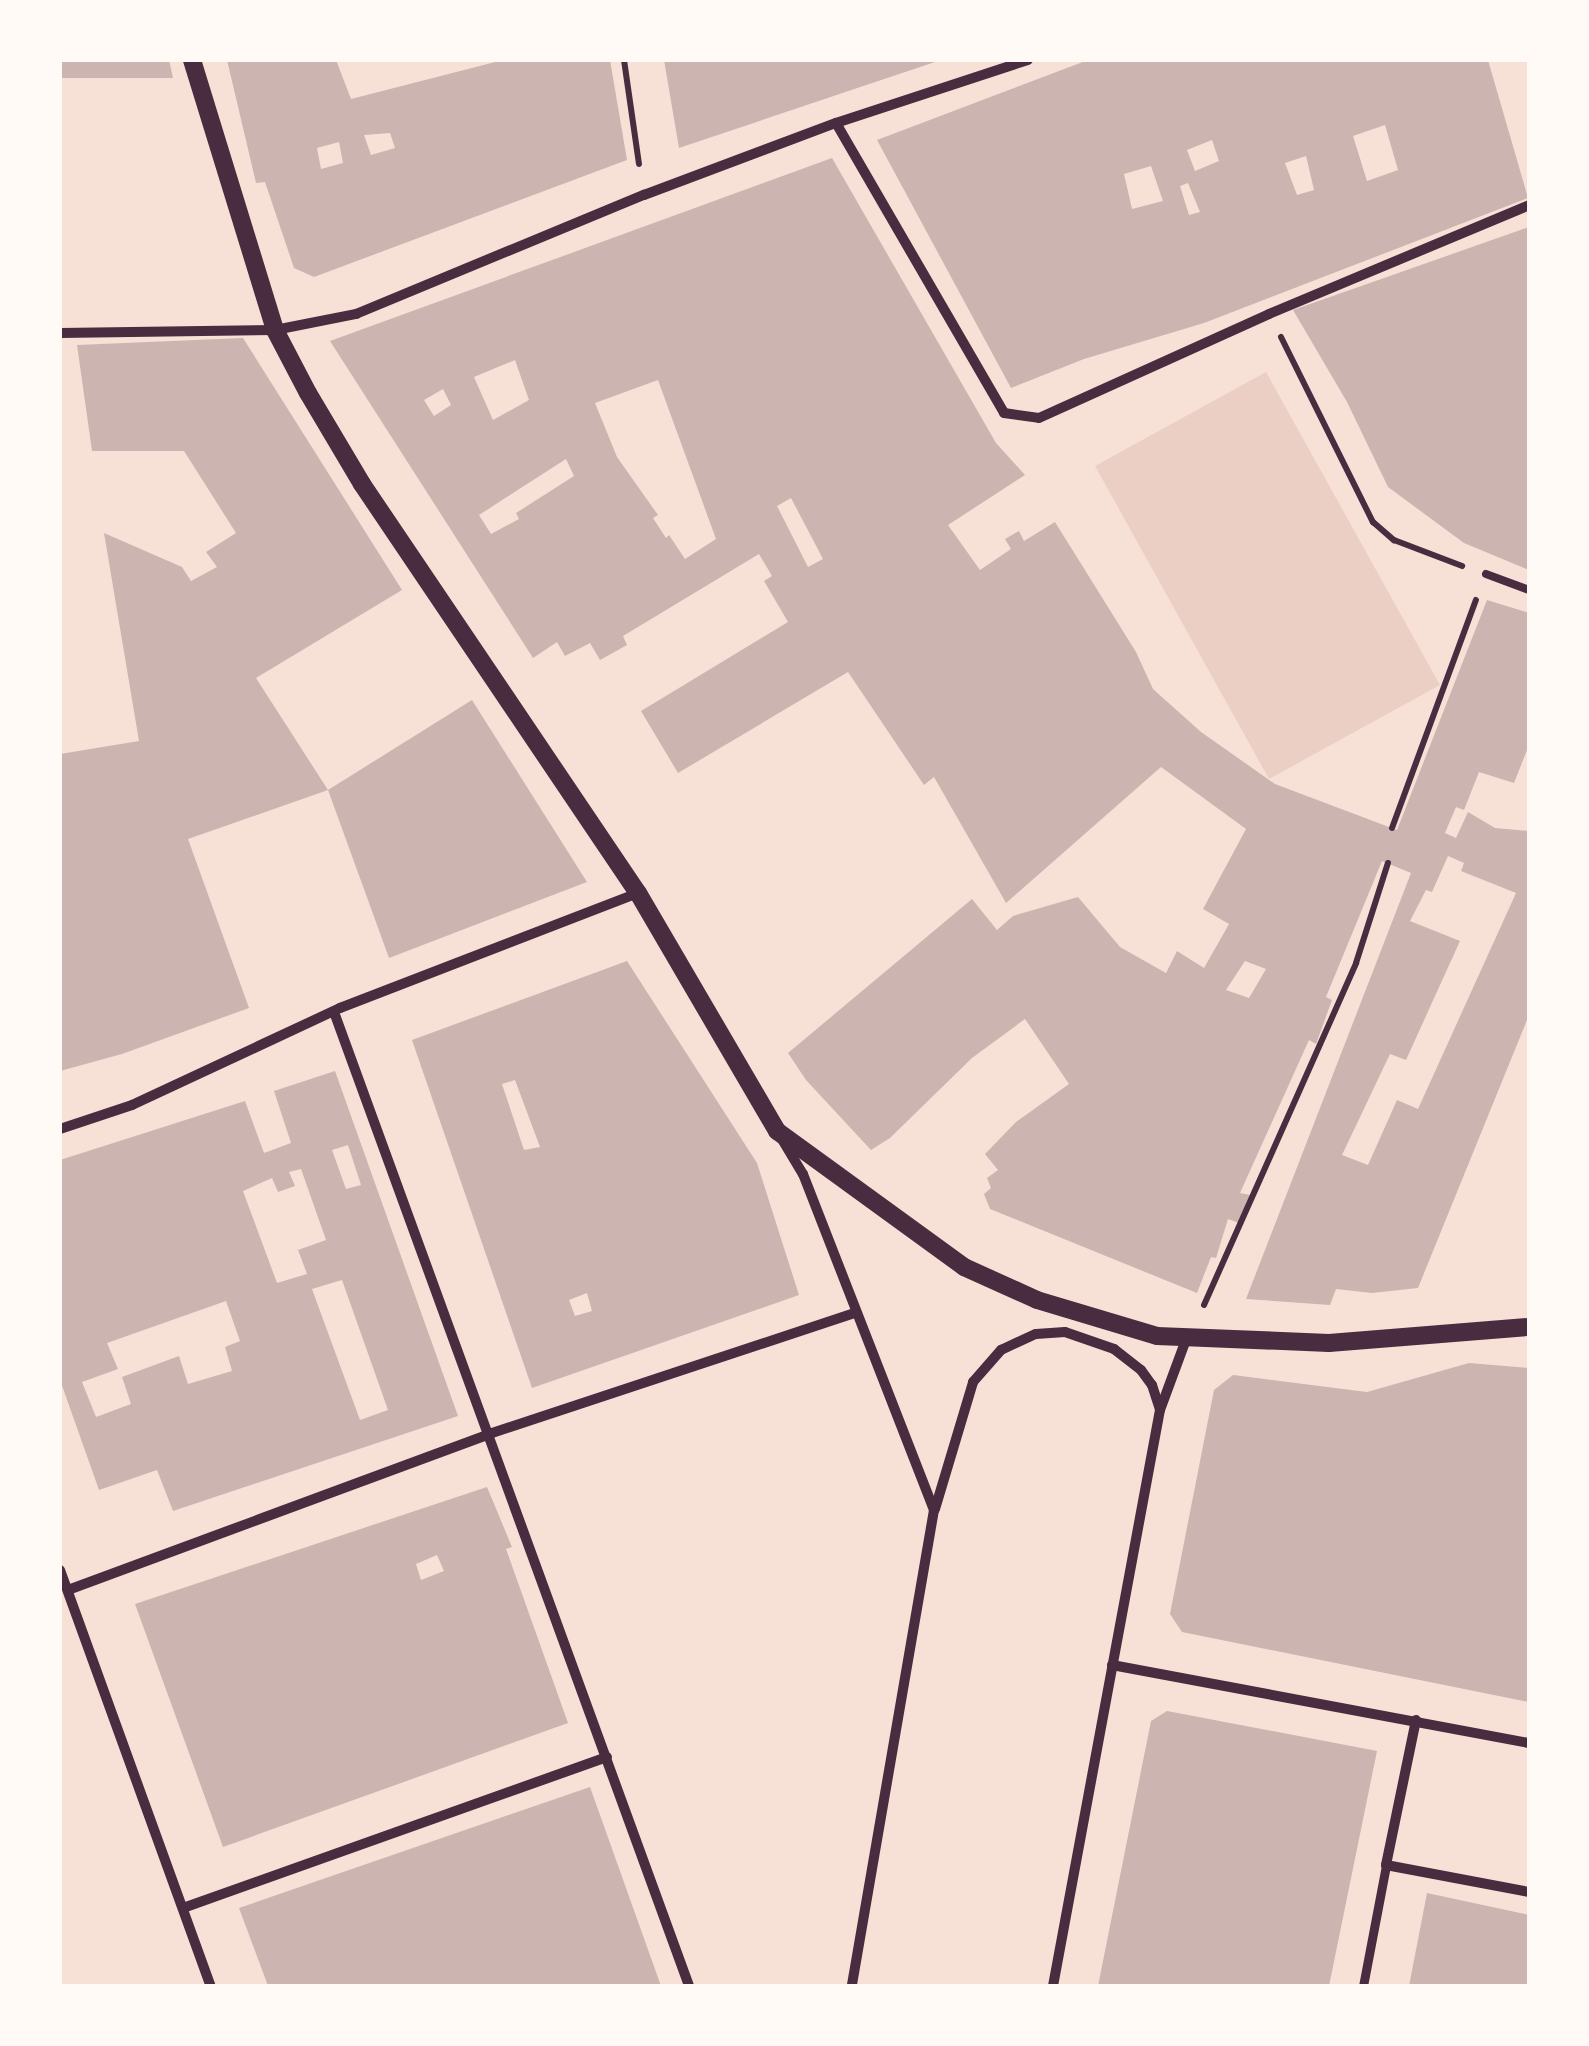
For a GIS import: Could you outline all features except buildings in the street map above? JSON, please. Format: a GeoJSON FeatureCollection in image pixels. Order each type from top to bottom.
{"type":"FeatureCollection","features":[{"type":"Feature","properties":{"kind":"street"},"geometry":{"type":"LineString","coordinates":[[192,60],[275,330],[362,484],[638,893],[803,1174],[934,1510]]}},
{"type":"Feature","properties":{"kind":"street"},"geometry":{"type":"LineString","coordinates":[[60,333],[275,330],[356,314],[644,195],[836,123],[1028,60]]}},
{"type":"Feature","properties":{"kind":"street"},"geometry":{"type":"LineString","coordinates":[[836,123],[1004,413],[1040,418],[1269,314],[1529,205]]}},
{"type":"Feature","properties":{"kind":"street"},"geometry":{"type":"LineString","coordinates":[[60,1129],[132,1105],[334,1012],[638,893]]}},
{"type":"Feature","properties":{"kind":"street"},"geometry":{"type":"LineString","coordinates":[[334,1012],[688,1986]]}},
{"type":"Feature","properties":{"kind":"street"},"geometry":{"type":"LineString","coordinates":[[777,1131],[964,1267],[1037,1300],[1156,1336],[1329,1344],[1529,1327]]}},
{"type":"Feature","properties":{"kind":"street"},"geometry":{"type":"LineString","coordinates":[[68,1590],[489,1434],[855,1313]]}},
{"type":"Feature","properties":{"kind":"street"},"geometry":{"type":"LineString","coordinates":[[852,1986],[934,1510],[973,1382],[1001,1350],[1036,1334],[1065,1332],[1114,1348],[1141,1370],[1160,1410]]}},
{"type":"Feature","properties":{"kind":"street"},"geometry":{"type":"LineString","coordinates":[[1053,1986],[1160,1410],[1187,1337]]}},
{"type":"Feature","properties":{"kind":"street"},"geometry":{"type":"LineString","coordinates":[[60,1570],[211,1986]]}},
{"type":"Feature","properties":{"kind":"street"},"geometry":{"type":"LineString","coordinates":[[1112,1665],[1529,1743]]}},
{"type":"Feature","properties":{"kind":"street"},"geometry":{"type":"LineString","coordinates":[[1363,1986],[1416,1720]]}},
{"type":"Feature","properties":{"kind":"street"},"geometry":{"type":"LineString","coordinates":[[183,1908],[607,1757]]}},
{"type":"Feature","properties":{"kind":"street"},"geometry":{"type":"LineString","coordinates":[[1386,1865],[1529,1892]]}},
{"type":"Feature","properties":{"kind":"lane"},"geometry":{"type":"LineString","coordinates":[[1486,574],[1529,590]]}},
{"type":"Feature","properties":{"kind":"path"},"geometry":{"type":"LineString","coordinates":[[624,60],[644,195]]}},
{"type":"Feature","properties":{"kind":"path"},"geometry":{"type":"LineString","coordinates":[[1269,314],[1372,522],[1394,540],[1486,574],[1392,828]]}},
{"type":"Feature","properties":{"kind":"path"},"geometry":{"type":"LineString","coordinates":[[1187,1337],[1356,963],[1388,863]]}},
{"type":"Feature","properties":{"kind":"shaded area"},"geometry":{"type":"Polygon","coordinates":[[[1266,372],[1440,685],[1269,779],[1095,466],[1266,372]]]}}]}
